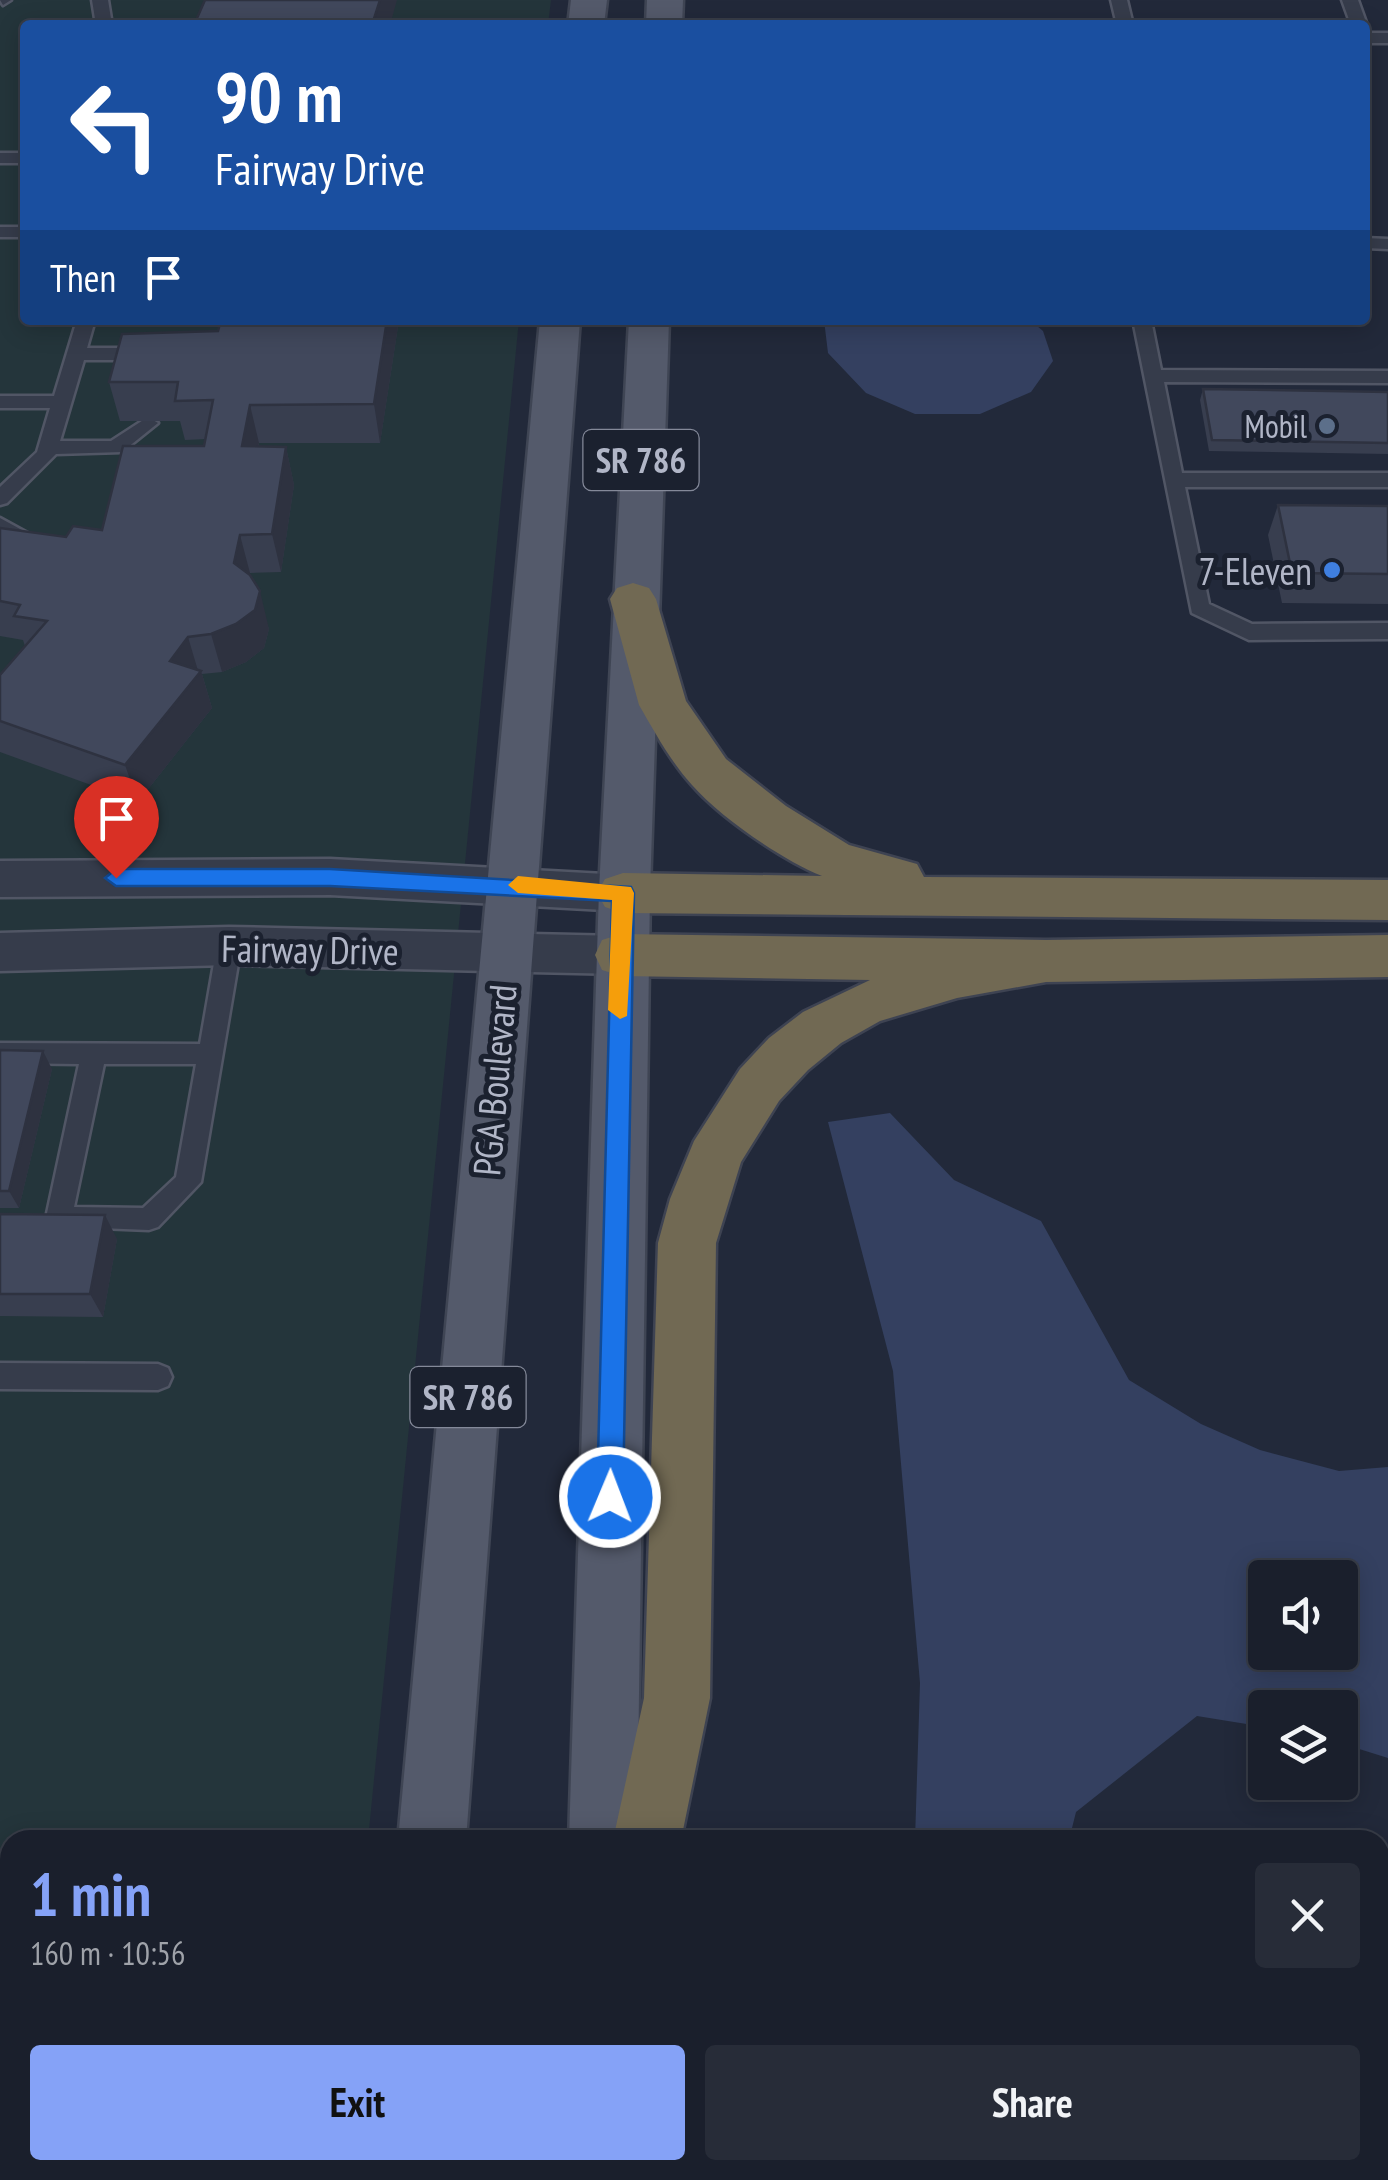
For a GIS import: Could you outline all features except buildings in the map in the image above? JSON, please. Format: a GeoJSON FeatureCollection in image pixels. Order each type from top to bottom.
{"type":"FeatureCollection","features":[{"type":"Feature","properties":{"kind":"highway"},"geometry":{"type":"LineString","coordinates":[[633,600],[664,705],[709,772],[768,820],[834,860],[960,895]]}},
{"type":"Feature","properties":{"kind":"highway"},"geometry":{"type":"LineString","coordinates":[[623,893],[1388,900]]}},
{"type":"Feature","properties":{"kind":"highway"},"geometry":{"type":"LineString","coordinates":[[621,955],[1046,961],[1388,956]]}},
{"type":"Feature","properties":{"kind":"highway"},"geometry":{"type":"LineString","coordinates":[[650,1830],[676,1698],[687,1243],[696,1200],[715,1149],[742,1104],[771,1072],[802,1041],[843,1016],[900,990],[963,974],[1046,961]]}},
{"type":"Feature","properties":{"kind":"main road","name":"PGA Boulevard"},"geometry":{"type":"LineString","coordinates":[[433,1830],[560,325]]}},
{"type":"Feature","properties":{"kind":"main road","name":"SR 786"},"geometry":{"type":"LineString","coordinates":[[603,1830],[621,955],[633,600],[648,325]]}},
{"type":"Feature","properties":{"kind":"street","name":"Fairway Drive"},"geometry":{"type":"LineString","coordinates":[[0,879],[330,878],[512,884],[623,893]]}},
{"type":"Feature","properties":{"kind":"street","name":"Fairway Drive"},"geometry":{"type":"LineString","coordinates":[[0,952],[229,946],[621,955]]}},
{"type":"Feature","properties":{"kind":"lane"},"geometry":{"type":"LineString","coordinates":[[0,498],[46,455],[85,325]]}},
{"type":"Feature","properties":{"kind":"lane"},"geometry":{"type":"LineString","coordinates":[[1143,325],[1199,608],[1249,632],[1388,631]]}},
{"type":"Feature","properties":{"kind":"lane"},"geometry":{"type":"LineString","coordinates":[[76,354],[143,354],[156,372]]}},
{"type":"Feature","properties":{"kind":"lane"},"geometry":{"type":"LineString","coordinates":[[1153,376],[1388,377]]}},
{"type":"Feature","properties":{"kind":"lane"},"geometry":{"type":"LineString","coordinates":[[0,402],[62,402]]}},
{"type":"Feature","properties":{"kind":"lane"},"geometry":{"type":"LineString","coordinates":[[49,448],[115,447],[148,424]]}},
{"type":"Feature","properties":{"kind":"lane"},"geometry":{"type":"LineString","coordinates":[[1174,480],[1388,480]]}},
{"type":"Feature","properties":{"kind":"lane"},"geometry":{"type":"LineString","coordinates":[[0,525],[35,546],[22,567]]}},
{"type":"Feature","properties":{"kind":"lane"},"geometry":{"type":"LineString","coordinates":[[94,1054],[50,1218],[149,1219],[188,1182],[229,946]]}},
{"type":"Feature","properties":{"kind":"lane"},"geometry":{"type":"LineString","coordinates":[[0,1053],[210,1054]]}},
{"type":"Feature","properties":{"kind":"lane"},"geometry":{"type":"LineString","coordinates":[[0,1376],[158,1377]]}},
{"type":"Feature","properties":{"kind":"shaded area"},"geometry":{"type":"Polygon","coordinates":[[[0,0],[551,0],[549,20],[20,20],[20,325],[519,325],[369,1830],[0,1830],[0,0]]]}},
{"type":"Feature","properties":{"kind":"water"},"geometry":{"type":"Polygon","coordinates":[[[825,325],[1036,325],[1043,331],[1053,361],[1031,392],[980,414],[915,414],[866,393],[828,353],[825,325]]]}},
{"type":"Feature","properties":{"kind":"water"},"geometry":{"type":"Polygon","coordinates":[[[890,1113],[954,1180],[1041,1221],[1129,1380],[1201,1424],[1260,1450],[1339,1471],[1388,1467],[1388,1758],[1358,1749],[1358,1690],[1248,1690],[1248,1724],[1197,1716],[1076,1812],[1072,1830],[915,1830],[920,1683],[893,1371],[828,1122],[890,1113]]]}},
{"type":"Feature","properties":{"kind":"slow traffic"},"geometry":{"type":"LineString","coordinates":[[518,885],[623,893],[620,1010]]}},
{"type":"Feature","properties":{"kind":"place","name":"Mobil"},"geometry":{"type":"Point","coordinates":[1327,426]}},
{"type":"Feature","properties":{"kind":"place","name":"7-Eleven"},"geometry":{"type":"Point","coordinates":[1332,570]}},
{"type":"Feature","properties":{"kind":"route"},"geometry":{"type":"LineString","coordinates":[[116,878],[330,878],[512,884],[623,893],[610,1497]]}}]}
